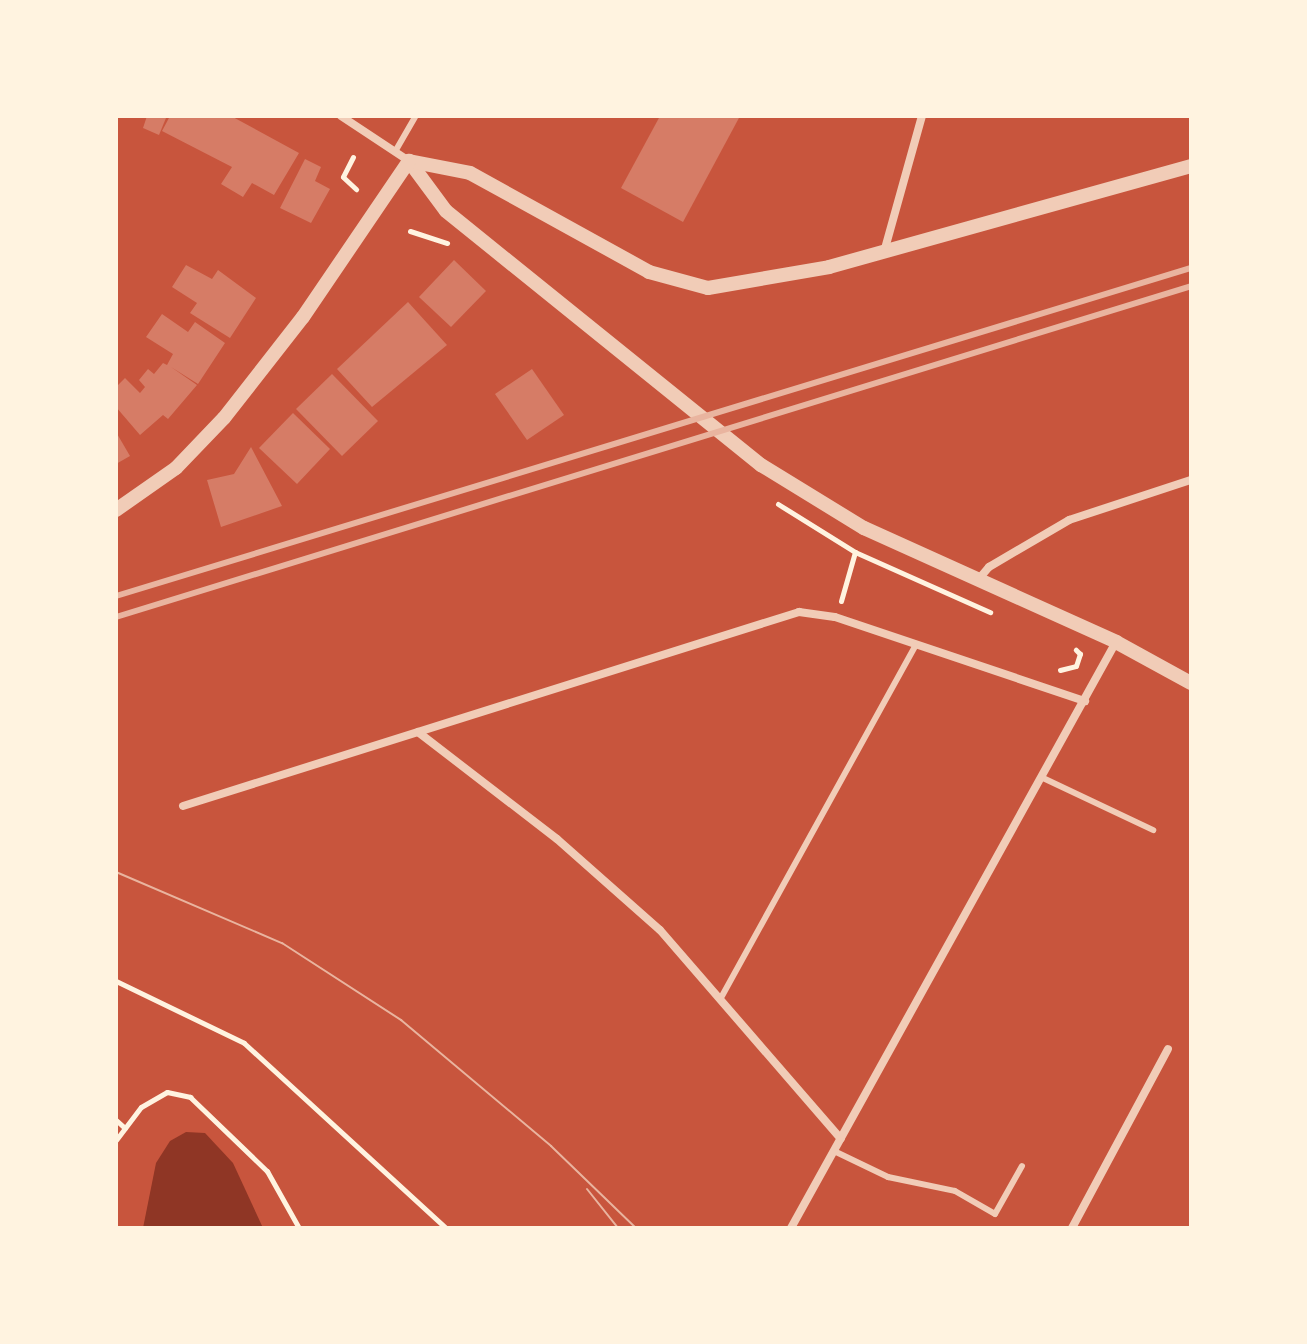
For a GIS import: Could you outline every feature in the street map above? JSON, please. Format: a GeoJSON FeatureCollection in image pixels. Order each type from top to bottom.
{"type":"FeatureCollection","features":[{"type":"Feature","properties":{"kind":"street"},"geometry":{"type":"LineString","coordinates":[[341,116],[396,150],[409,161],[446,211],[761,465],[864,528],[1116,642],[1191,683]]}},
{"type":"Feature","properties":{"kind":"street"},"geometry":{"type":"LineString","coordinates":[[884,252],[922,116]]}},
{"type":"Feature","properties":{"kind":"street"},"geometry":{"type":"LineString","coordinates":[[409,161],[470,173],[627,261],[692,287],[738,287],[884,252],[1191,166]]}},
{"type":"Feature","properties":{"kind":"street"},"geometry":{"type":"LineString","coordinates":[[116,510],[176,468],[224,418],[303,317],[409,161]]}},
{"type":"Feature","properties":{"kind":"street"},"geometry":{"type":"LineString","coordinates":[[978,581],[989,567],[1069,520],[1191,480]]}},
{"type":"Feature","properties":{"kind":"street"},"geometry":{"type":"LineString","coordinates":[[183,806],[799,612],[835,617],[1085,701]]}},
{"type":"Feature","properties":{"kind":"street"},"geometry":{"type":"LineString","coordinates":[[791,1228],[1116,642]]}},
{"type":"Feature","properties":{"kind":"street"},"geometry":{"type":"LineString","coordinates":[[418,732],[568,849],[660,930],[722,996],[841,1139]]}},
{"type":"Feature","properties":{"kind":"street"},"geometry":{"type":"LineString","coordinates":[[1072,1228],[1168,1049]]}},
{"type":"Feature","properties":{"kind":"lane"},"geometry":{"type":"LineString","coordinates":[[396,150],[416,116]]}},
{"type":"Feature","properties":{"kind":"lane"},"geometry":{"type":"LineString","coordinates":[[722,996],[916,645]]}},
{"type":"Feature","properties":{"kind":"lane"},"geometry":{"type":"LineString","coordinates":[[1043,778],[1153,830]]}},
{"type":"Feature","properties":{"kind":"lane"},"geometry":{"type":"LineString","coordinates":[[834,1151],[888,1177],[955,1191],[995,1214],[1022,1166]]}},
{"type":"Feature","properties":{"kind":"path"},"geometry":{"type":"LineString","coordinates":[[353,157],[343,177],[356,189]]}},
{"type":"Feature","properties":{"kind":"path"},"geometry":{"type":"LineString","coordinates":[[855,605],[841,601],[855,552],[997,615]]}},
{"type":"Feature","properties":{"kind":"path"},"geometry":{"type":"LineString","coordinates":[[1049,667],[1071,672],[1076,666],[1080,654],[1062,643]]}},
{"type":"Feature","properties":{"kind":"path"},"geometry":{"type":"LineString","coordinates":[[116,981],[244,1043],[446,1228]]}},
{"type":"Feature","properties":{"kind":"path"},"geometry":{"type":"LineString","coordinates":[[116,1140],[141,1107],[167,1092],[190,1097],[267,1171],[299,1228]]}},
{"type":"Feature","properties":{"kind":"path"},"geometry":{"type":"LineString","coordinates":[[116,1120],[125,1128]]}},
{"type":"Feature","properties":{"kind":"shaded area"},"geometry":{"type":"Polygon","coordinates":[[[186,1132],[205,1133],[233,1163],[263,1228],[143,1228],[156,1163],[170,1141],[186,1132]]]}},
{"type":"Feature","properties":{"kind":"building"},"geometry":{"type":"Polygon","coordinates":[[[147,116],[166,118],[159,135],[143,128],[147,116]]]}},
{"type":"Feature","properties":{"kind":"building"},"geometry":{"type":"Polygon","coordinates":[[[170,116],[231,116],[299,153],[274,195],[252,183],[243,197],[221,184],[232,167],[162,131],[170,116]]]}},
{"type":"Feature","properties":{"kind":"building"},"geometry":{"type":"Polygon","coordinates":[[[660,116],[740,116],[683,222],[621,188],[660,116]]]}},
{"type":"Feature","properties":{"kind":"building"},"geometry":{"type":"Polygon","coordinates":[[[305,159],[321,167],[315,181],[330,189],[311,223],[280,208],[305,159]]]}},
{"type":"Feature","properties":{"kind":"building"},"geometry":{"type":"Polygon","coordinates":[[[454,260],[486,291],[451,327],[419,297],[454,260]]]}},
{"type":"Feature","properties":{"kind":"building"},"geometry":{"type":"Polygon","coordinates":[[[186,265],[212,279],[218,270],[256,298],[230,338],[190,313],[197,303],[172,287],[186,265]]]}},
{"type":"Feature","properties":{"kind":"building"},"geometry":{"type":"Polygon","coordinates":[[[408,302],[447,345],[372,407],[337,369],[408,302]]]}},
{"type":"Feature","properties":{"kind":"building"},"geometry":{"type":"Polygon","coordinates":[[[162,314],[188,332],[195,322],[225,343],[198,384],[171,367],[197,385],[168,419],[163,415],[140,435],[116,407],[116,387],[125,378],[140,393],[145,387],[139,380],[148,369],[154,374],[163,363],[167,365],[173,354],[146,337],[162,314]]]}},
{"type":"Feature","properties":{"kind":"building"},"geometry":{"type":"Polygon","coordinates":[[[532,369],[564,415],[527,440],[495,394],[532,369]]]}},
{"type":"Feature","properties":{"kind":"building"},"geometry":{"type":"Polygon","coordinates":[[[332,374],[378,421],[342,456],[296,409],[332,374]]]}},
{"type":"Feature","properties":{"kind":"building"},"geometry":{"type":"Polygon","coordinates":[[[293,413],[330,449],[297,484],[259,448],[293,413]]]}},
{"type":"Feature","properties":{"kind":"building"},"geometry":{"type":"Polygon","coordinates":[[[116,432],[130,456],[116,464],[116,432]]]}},
{"type":"Feature","properties":{"kind":"building"},"geometry":{"type":"Polygon","coordinates":[[[251,447],[282,506],[221,527],[207,480],[234,474],[251,447]]]}},
{"type":"Feature","properties":{"kind":"tram line"},"geometry":{"type":"LineString","coordinates":[[116,872],[282,943],[401,1020],[551,1146],[636,1228]]}},
{"type":"Feature","properties":{"kind":"tram line"},"geometry":{"type":"LineString","coordinates":[[587,1189],[618,1228]]}},
{"type":"Feature","properties":{"kind":"railway"},"geometry":{"type":"LineString","coordinates":[[116,596],[1191,268]]}},
{"type":"Feature","properties":{"kind":"railway"},"geometry":{"type":"LineString","coordinates":[[116,617],[1191,286]]}}]}
